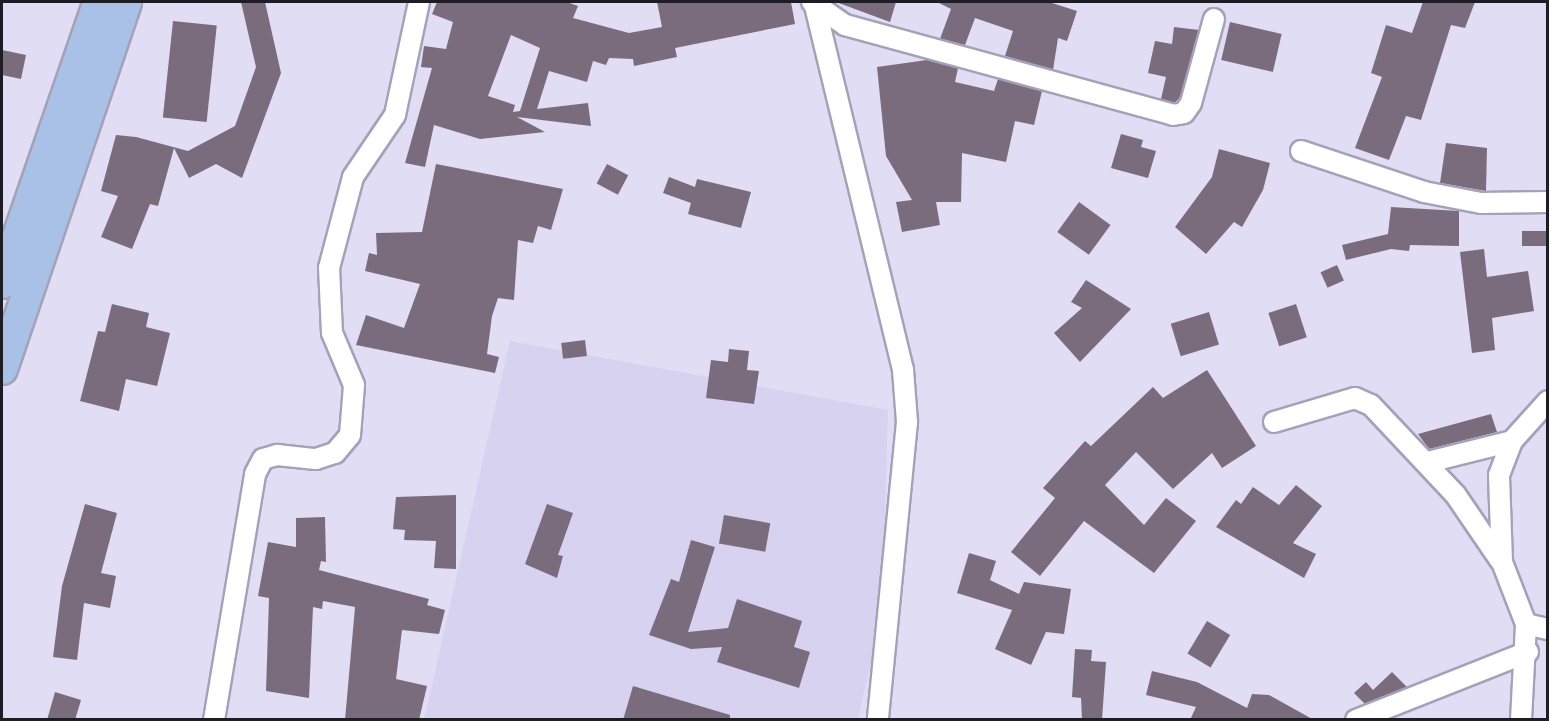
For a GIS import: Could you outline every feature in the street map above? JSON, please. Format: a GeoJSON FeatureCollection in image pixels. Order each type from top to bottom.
{"type":"FeatureCollection","features":[{"type":"Feature","properties":{"kind":"main road"},"geometry":{"type":"LineString","coordinates":[[2,283],[99,2]]}},
{"type":"Feature","properties":{"kind":"main road"},"geometry":{"type":"LineString","coordinates":[[2,369],[126,2]]}},
{"type":"Feature","properties":{"kind":"street"},"geometry":{"type":"LineString","coordinates":[[214,720],[255,474],[263,459],[277,455],[316,459],[335,453],[350,435],[354,386],[332,333],[328,268],[353,177],[395,115],[419,2]]}},
{"type":"Feature","properties":{"kind":"street"},"geometry":{"type":"LineString","coordinates":[[813,4],[844,25],[1173,115],[1184,113],[1191,103],[1214,20]]}},
{"type":"Feature","properties":{"kind":"street"},"geometry":{"type":"LineString","coordinates":[[813,4],[903,370],[907,422],[878,720]]}},
{"type":"Feature","properties":{"kind":"street"},"geometry":{"type":"LineString","coordinates":[[1301,151],[1424,192],[1480,203],[1548,202]]}},
{"type":"Feature","properties":{"kind":"street"},"geometry":{"type":"LineString","coordinates":[[1274,422],[1355,398],[1371,405],[1428,462],[1502,562],[1526,624],[1528,652],[1521,720]]}},
{"type":"Feature","properties":{"kind":"street"},"geometry":{"type":"LineString","coordinates":[[1502,562],[1499,475],[1512,441],[1548,401]]}},
{"type":"Feature","properties":{"kind":"street"},"geometry":{"type":"LineString","coordinates":[[1428,462],[1512,441]]}},
{"type":"Feature","properties":{"kind":"street"},"geometry":{"type":"LineString","coordinates":[[1526,624],[1548,629]]}},
{"type":"Feature","properties":{"kind":"street"},"geometry":{"type":"LineString","coordinates":[[1356,720],[1528,652]]}},
{"type":"Feature","properties":{"kind":"shaded area"},"geometry":{"type":"Polygon","coordinates":[[[510,341],[888,410],[882,613],[858,719],[424,720],[510,341]]]}},
{"type":"Feature","properties":{"kind":"building"},"geometry":{"type":"Polygon","coordinates":[[[241,2],[265,2],[281,73],[242,178],[216,164],[189,178],[174,148],[158,206],[150,204],[132,249],[101,237],[118,196],[101,191],[116,135],[136,137],[188,151],[235,126],[256,67],[241,2]]]}},
{"type":"Feature","properties":{"kind":"building"},"geometry":{"type":"Polygon","coordinates":[[[437,2],[567,2],[578,6],[573,18],[629,33],[662,27],[657,2],[791,2],[795,24],[675,48],[677,57],[634,66],[633,59],[609,58],[606,65],[593,61],[587,82],[549,71],[537,109],[588,103],[591,126],[517,117],[545,132],[480,139],[434,125],[425,167],[405,163],[432,68],[421,67],[424,46],[446,49],[453,22],[432,14],[437,2]],[[511,35],[488,96],[515,105],[513,112],[520,111],[540,48],[511,35]]]}},
{"type":"Feature","properties":{"kind":"building"},"geometry":{"type":"Polygon","coordinates":[[[836,2],[896,2],[890,22],[836,2]]]}},
{"type":"Feature","properties":{"kind":"building"},"geometry":{"type":"Polygon","coordinates":[[[937,2],[1049,2],[1077,11],[1067,41],[1058,38],[1053,70],[1005,56],[1013,31],[975,18],[965,45],[940,39],[951,9],[937,2]]]}},
{"type":"Feature","properties":{"kind":"building"},"geometry":{"type":"Polygon","coordinates":[[[1423,2],[1475,2],[1465,28],[1451,25],[1421,120],[1406,116],[1389,160],[1355,148],[1382,77],[1371,73],[1386,25],[1412,33],[1423,2]]]}},
{"type":"Feature","properties":{"kind":"building"},"geometry":{"type":"Polygon","coordinates":[[[173,21],[217,26],[207,122],[163,117],[173,21]]]}},
{"type":"Feature","properties":{"kind":"building"},"geometry":{"type":"Polygon","coordinates":[[[1230,22],[1282,34],[1273,72],[1221,60],[1230,22]]]}},
{"type":"Feature","properties":{"kind":"building"},"geometry":{"type":"Polygon","coordinates":[[[1174,27],[1199,30],[1180,98],[1174,103],[1161,99],[1166,77],[1148,73],[1155,41],[1172,44],[1174,27]]]}},
{"type":"Feature","properties":{"kind":"building"},"geometry":{"type":"Polygon","coordinates":[[[2,50],[26,55],[21,79],[2,75],[2,50]]]}},
{"type":"Feature","properties":{"kind":"building"},"geometry":{"type":"Polygon","coordinates":[[[927,60],[958,68],[955,82],[994,91],[998,79],[1042,91],[1034,125],[1015,121],[1006,162],[962,153],[961,202],[936,202],[940,225],[902,232],[896,202],[912,200],[886,156],[877,67],[927,60]]]}},
{"type":"Feature","properties":{"kind":"building"},"geometry":{"type":"Polygon","coordinates":[[[1121,134],[1143,140],[1141,147],[1156,151],[1148,178],[1111,168],[1121,134]]]}},
{"type":"Feature","properties":{"kind":"building"},"geometry":{"type":"Polygon","coordinates":[[[1446,143],[1487,148],[1486,191],[1440,183],[1446,143]]]}},
{"type":"Feature","properties":{"kind":"building"},"geometry":{"type":"Polygon","coordinates":[[[1219,149],[1270,163],[1263,190],[1242,227],[1234,222],[1206,254],[1175,227],[1212,177],[1219,149]]]}},
{"type":"Feature","properties":{"kind":"building"},"geometry":{"type":"Polygon","coordinates":[[[436,164],[563,189],[551,230],[538,226],[533,243],[518,240],[514,300],[498,298],[492,316],[487,354],[499,357],[495,373],[356,345],[366,315],[404,328],[420,284],[365,271],[369,253],[377,255],[376,233],[422,232],[436,164]]]}},
{"type":"Feature","properties":{"kind":"building"},"geometry":{"type":"Polygon","coordinates":[[[607,164],[628,175],[618,195],[597,183],[607,164]]]}},
{"type":"Feature","properties":{"kind":"building"},"geometry":{"type":"Polygon","coordinates":[[[669,177],[695,187],[697,179],[751,192],[741,228],[688,214],[691,203],[663,193],[669,177]]]}},
{"type":"Feature","properties":{"kind":"building"},"geometry":{"type":"Polygon","coordinates":[[[1079,202],[1111,225],[1089,255],[1057,232],[1079,202]]]}},
{"type":"Feature","properties":{"kind":"building"},"geometry":{"type":"Polygon","coordinates":[[[1391,207],[1459,211],[1459,246],[1410,245],[1409,251],[1391,249],[1346,260],[1342,245],[1388,234],[1391,207]]]}},
{"type":"Feature","properties":{"kind":"building"},"geometry":{"type":"Polygon","coordinates":[[[1522,231],[1548,231],[1548,246],[1522,246],[1522,231]]]}},
{"type":"Feature","properties":{"kind":"building"},"geometry":{"type":"Polygon","coordinates":[[[1484,249],[1487,277],[1528,271],[1534,311],[1492,318],[1495,350],[1472,353],[1460,252],[1484,249]]]}},
{"type":"Feature","properties":{"kind":"building"},"geometry":{"type":"Polygon","coordinates":[[[1337,265],[1344,281],[1327,288],[1321,272],[1337,265]]]}},
{"type":"Feature","properties":{"kind":"building"},"geometry":{"type":"Polygon","coordinates":[[[1086,280],[1131,309],[1080,362],[1054,333],[1082,308],[1071,302],[1086,280]]]}},
{"type":"Feature","properties":{"kind":"building"},"geometry":{"type":"Polygon","coordinates":[[[112,304],[149,313],[146,327],[170,333],[157,386],[126,379],[119,411],[80,401],[98,331],[105,332],[112,304]]]}},
{"type":"Feature","properties":{"kind":"building"},"geometry":{"type":"Polygon","coordinates":[[[1296,304],[1307,337],[1279,346],[1268,313],[1296,304]]]}},
{"type":"Feature","properties":{"kind":"building"},"geometry":{"type":"Polygon","coordinates":[[[1209,312],[1219,345],[1181,356],[1171,324],[1209,312]]]}},
{"type":"Feature","properties":{"kind":"building"},"geometry":{"type":"Polygon","coordinates":[[[585,340],[587,356],[563,359],[561,343],[585,340]]]}},
{"type":"Feature","properties":{"kind":"building"},"geometry":{"type":"Polygon","coordinates":[[[729,349],[749,351],[747,370],[759,371],[754,404],[706,398],[711,360],[728,362],[729,349]]]}},
{"type":"Feature","properties":{"kind":"building"},"geometry":{"type":"Polygon","coordinates":[[[1207,370],[1256,446],[1222,468],[1212,453],[1173,489],[1136,452],[1105,485],[1144,525],[1166,498],[1196,521],[1154,573],[1084,521],[1040,576],[1011,552],[1055,498],[1043,488],[1085,441],[1091,446],[1153,387],[1163,398],[1207,370]]]}},
{"type":"Feature","properties":{"kind":"building"},"geometry":{"type":"Polygon","coordinates":[[[1491,414],[1497,432],[1429,449],[1418,434],[1491,414]]]}},
{"type":"Feature","properties":{"kind":"building"},"geometry":{"type":"Polygon","coordinates":[[[1296,485],[1322,506],[1293,543],[1316,554],[1304,578],[1216,527],[1236,500],[1241,504],[1253,487],[1279,505],[1296,485]]]}},
{"type":"Feature","properties":{"kind":"building"},"geometry":{"type":"Polygon","coordinates":[[[456,495],[456,569],[434,568],[436,541],[404,540],[405,530],[393,529],[396,497],[456,495]]]}},
{"type":"Feature","properties":{"kind":"building"},"geometry":{"type":"Polygon","coordinates":[[[85,504],[117,513],[101,573],[116,576],[110,608],[84,603],[77,660],[53,657],[62,586],[85,504]]]}},
{"type":"Feature","properties":{"kind":"building"},"geometry":{"type":"Polygon","coordinates":[[[547,504],[573,513],[558,555],[563,556],[557,578],[525,564],[547,504]]]}},
{"type":"Feature","properties":{"kind":"building"},"geometry":{"type":"Polygon","coordinates":[[[724,515],[770,523],[765,552],[719,544],[724,515]]]}},
{"type":"Feature","properties":{"kind":"building"},"geometry":{"type":"Polygon","coordinates":[[[325,517],[326,562],[321,561],[319,570],[429,599],[427,605],[445,610],[439,634],[402,630],[396,679],[427,686],[419,720],[345,720],[355,607],[323,601],[322,609],[313,607],[309,698],[266,691],[269,598],[258,596],[268,542],[296,547],[296,518],[325,517]]]}},
{"type":"Feature","properties":{"kind":"building"},"geometry":{"type":"Polygon","coordinates":[[[691,540],[715,547],[688,632],[728,628],[737,599],[802,621],[794,647],[810,652],[799,688],[717,662],[722,647],[691,649],[649,635],[671,579],[679,582],[691,540]]]}},
{"type":"Feature","properties":{"kind":"building"},"geometry":{"type":"Polygon","coordinates":[[[969,553],[996,561],[990,580],[1019,594],[1024,582],[1071,589],[1064,634],[1046,632],[1031,665],[995,649],[1012,610],[957,593],[969,553]]]}},
{"type":"Feature","properties":{"kind":"building"},"geometry":{"type":"Polygon","coordinates":[[[1207,621],[1230,635],[1211,667],[1187,654],[1207,621]]]}},
{"type":"Feature","properties":{"kind":"building"},"geometry":{"type":"Polygon","coordinates":[[[1075,649],[1092,650],[1091,661],[1106,662],[1102,720],[1082,720],[1081,698],[1072,697],[1075,649]]]}},
{"type":"Feature","properties":{"kind":"building"},"geometry":{"type":"Polygon","coordinates":[[[1152,671],[1197,682],[1247,708],[1252,694],[1269,695],[1314,720],[1190,720],[1196,707],[1146,695],[1152,671]]]}},
{"type":"Feature","properties":{"kind":"building"},"geometry":{"type":"Polygon","coordinates":[[[1392,672],[1407,687],[1365,704],[1354,693],[1366,682],[1373,690],[1392,672]]]}},
{"type":"Feature","properties":{"kind":"building"},"geometry":{"type":"Polygon","coordinates":[[[633,686],[730,715],[730,720],[623,720],[633,686]]]}},
{"type":"Feature","properties":{"kind":"building"},"geometry":{"type":"Polygon","coordinates":[[[55,692],[81,700],[75,720],[47,720],[55,692]]]}}]}
